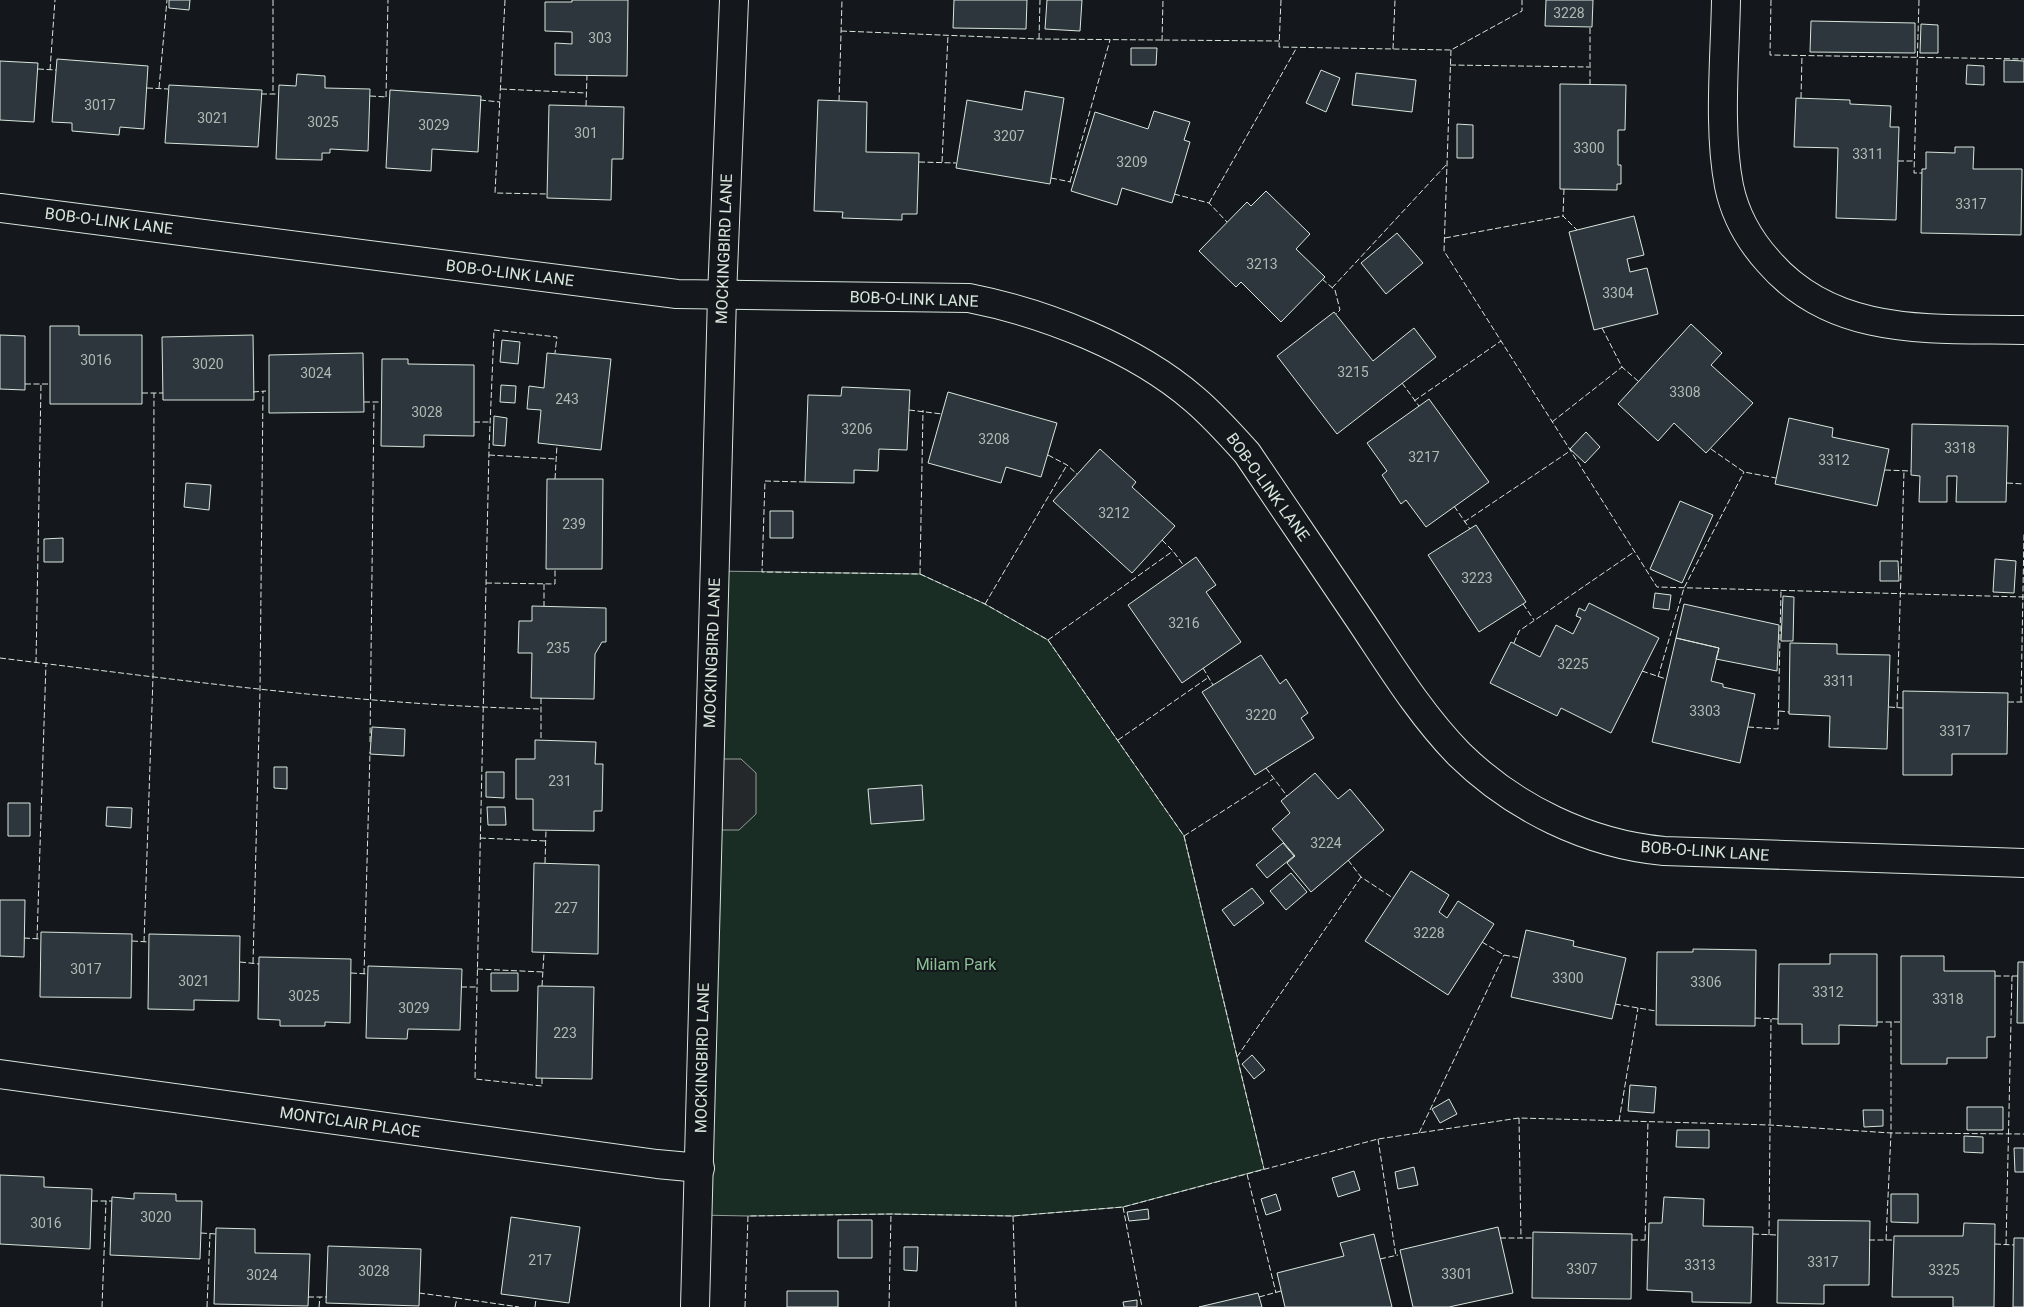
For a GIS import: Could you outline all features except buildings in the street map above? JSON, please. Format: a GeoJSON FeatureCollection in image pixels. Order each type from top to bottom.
{"type":"FeatureCollection","features":[{"type":"Feature","properties":{"kind":"street","name":"MOCKINGBIRD LANE"},"geometry":{"type":"LineString","coordinates":[[695,1307],[722,296],[734,0]]}},
{"type":"Feature","properties":{"kind":"street"},"geometry":{"type":"LineString","coordinates":[[1726,0],[1724,143],[1729,185],[1741,224],[1776,270],[1819,304],[1858,318],[1924,328],[2024,330]]}},
{"type":"Feature","properties":{"kind":"street","name":"BOB-O-LINK LANE"},"geometry":{"type":"LineString","coordinates":[[0,208],[658,292],[722,296],[969,298],[1001,304],[1030,313],[1114,347],[1155,371],[1193,398],[1222,425],[1247,453],[1418,705],[1458,752],[1478,771],[1511,795],[1545,816],[1580,832],[1624,845],[1664,851],[2024,863]]}},
{"type":"Feature","properties":{"kind":"street","name":"MONTCLAIR PLACE"},"geometry":{"type":"LineString","coordinates":[[0,1074],[657,1164],[700,1168]]}},
{"type":"Feature","properties":{"kind":"green space","name":"Milam Park"},"geometry":{"type":"Polygon","coordinates":[[[714,571],[920,574],[985,604],[1048,640],[1184,836],[1264,1169],[1123,1207],[1013,1216],[891,1214],[698,1215],[714,571]]]}},
{"type":"Feature","properties":{"kind":"shaded area"},"geometry":{"type":"Polygon","coordinates":[[[709,759],[741,759],[756,773],[756,814],[739,830],[708,830],[709,759]]]}},
{"type":"Feature","properties":{"kind":"fence"},"geometry":{"type":"LineString","coordinates":[[50,70],[55,0]]}},
{"type":"Feature","properties":{"kind":"fence"},"geometry":{"type":"LineString","coordinates":[[159,88],[167,0]]}},
{"type":"Feature","properties":{"kind":"fence"},"geometry":{"type":"LineString","coordinates":[[273,0],[273,94]]}},
{"type":"Feature","properties":{"kind":"fence"},"geometry":{"type":"LineString","coordinates":[[386,97],[388,0]]}},
{"type":"Feature","properties":{"kind":"fence"},"geometry":{"type":"LineString","coordinates":[[505,0],[495,193],[547,194]]}},
{"type":"Feature","properties":{"kind":"fence"},"geometry":{"type":"LineString","coordinates":[[839,101],[842,0]]}},
{"type":"Feature","properties":{"kind":"fence"},"geometry":{"type":"LineString","coordinates":[[1039,39],[1040,0]]}},
{"type":"Feature","properties":{"kind":"fence"},"geometry":{"type":"LineString","coordinates":[[1162,41],[1163,0]]}},
{"type":"Feature","properties":{"kind":"fence"},"geometry":{"type":"LineString","coordinates":[[1281,0],[1279,47],[1451,50],[1522,11],[1522,0]]}},
{"type":"Feature","properties":{"kind":"fence"},"geometry":{"type":"LineString","coordinates":[[1393,49],[1395,0]]}},
{"type":"Feature","properties":{"kind":"fence"},"geometry":{"type":"LineString","coordinates":[[1771,0],[1770,55],[2024,59]]}},
{"type":"Feature","properties":{"kind":"fence"},"geometry":{"type":"LineString","coordinates":[[1919,0],[1914,173],[1922,173]]}},
{"type":"Feature","properties":{"kind":"fence"},"geometry":{"type":"LineString","coordinates":[[1590,27],[1590,85]]}},
{"type":"Feature","properties":{"kind":"fence"},"geometry":{"type":"LineString","coordinates":[[841,31],[1039,39],[1279,41]]}},
{"type":"Feature","properties":{"kind":"fence"},"geometry":{"type":"LineString","coordinates":[[942,162],[948,35]]}},
{"type":"Feature","properties":{"kind":"fence"},"geometry":{"type":"LineString","coordinates":[[1070,182],[1110,40]]}},
{"type":"Feature","properties":{"kind":"fence"},"geometry":{"type":"LineString","coordinates":[[1209,203],[1297,47]]}},
{"type":"Feature","properties":{"kind":"fence"},"geometry":{"type":"LineString","coordinates":[[1451,50],[1444,251],[1657,587],[2024,597]]}},
{"type":"Feature","properties":{"kind":"fence"},"geometry":{"type":"LineString","coordinates":[[1801,98],[1802,55]]}},
{"type":"Feature","properties":{"kind":"fence"},"geometry":{"type":"LineString","coordinates":[[1450,65],[1589,67]]}},
{"type":"Feature","properties":{"kind":"fence"},"geometry":{"type":"LineString","coordinates":[[38,69],[56,70]]}},
{"type":"Feature","properties":{"kind":"fence"},"geometry":{"type":"LineString","coordinates":[[586,106],[587,75]]}},
{"type":"Feature","properties":{"kind":"fence"},"geometry":{"type":"LineString","coordinates":[[147,88],[168,89]]}},
{"type":"Feature","properties":{"kind":"fence"},"geometry":{"type":"LineString","coordinates":[[501,89],[586,93]]}},
{"type":"Feature","properties":{"kind":"fence"},"geometry":{"type":"LineString","coordinates":[[261,94],[278,94]]}},
{"type":"Feature","properties":{"kind":"fence"},"geometry":{"type":"LineString","coordinates":[[370,96],[387,97]]}},
{"type":"Feature","properties":{"kind":"fence"},"geometry":{"type":"LineString","coordinates":[[480,100],[500,102]]}},
{"type":"Feature","properties":{"kind":"fence"},"geometry":{"type":"LineString","coordinates":[[1898,161],[1914,161]]}},
{"type":"Feature","properties":{"kind":"fence"},"geometry":{"type":"LineString","coordinates":[[919,162],[956,163]]}},
{"type":"Feature","properties":{"kind":"fence"},"geometry":{"type":"LineString","coordinates":[[1332,288],[1446,165]]}},
{"type":"Feature","properties":{"kind":"fence"},"geometry":{"type":"LineString","coordinates":[[1051,178],[1071,182]]}},
{"type":"Feature","properties":{"kind":"fence"},"geometry":{"type":"LineString","coordinates":[[1564,189],[1563,216],[1577,230]]}},
{"type":"Feature","properties":{"kind":"fence"},"geometry":{"type":"LineString","coordinates":[[1174,194],[1209,203],[1227,222]]}},
{"type":"Feature","properties":{"kind":"fence"},"geometry":{"type":"LineString","coordinates":[[1445,238],[1563,216]]}},
{"type":"Feature","properties":{"kind":"fence"},"geometry":{"type":"LineString","coordinates":[[1322,279],[1335,290],[1340,310],[1336,314]]}},
{"type":"Feature","properties":{"kind":"fence"},"geometry":{"type":"LineString","coordinates":[[1602,328],[1622,367],[1638,381]]}},
{"type":"Feature","properties":{"kind":"fence"},"geometry":{"type":"LineString","coordinates":[[542,1078],[542,1086],[475,1079],[489,450],[494,330],[557,337],[555,353]]}},
{"type":"Feature","properties":{"kind":"fence"},"geometry":{"type":"LineString","coordinates":[[1414,401],[1501,341]]}},
{"type":"Feature","properties":{"kind":"fence"},"geometry":{"type":"LineString","coordinates":[[1552,422],[1622,367]]}},
{"type":"Feature","properties":{"kind":"fence"},"geometry":{"type":"LineString","coordinates":[[1402,383],[1419,406]]}},
{"type":"Feature","properties":{"kind":"fence"},"geometry":{"type":"LineString","coordinates":[[25,384],[50,384]]}},
{"type":"Feature","properties":{"kind":"fence"},"geometry":{"type":"LineString","coordinates":[[36,663],[41,384]]}},
{"type":"Feature","properties":{"kind":"fence"},"geometry":{"type":"LineString","coordinates":[[253,963],[260,690],[263,391]]}},
{"type":"Feature","properties":{"kind":"fence"},"geometry":{"type":"LineString","coordinates":[[253,392],[266,391]]}},
{"type":"Feature","properties":{"kind":"fence"},"geometry":{"type":"LineString","coordinates":[[142,393],[163,393]]}},
{"type":"Feature","properties":{"kind":"fence"},"geometry":{"type":"LineString","coordinates":[[144,942],[153,677],[154,393]]}},
{"type":"Feature","properties":{"kind":"fence"},"geometry":{"type":"LineString","coordinates":[[364,402],[381,402]]}},
{"type":"Feature","properties":{"kind":"fence"},"geometry":{"type":"LineString","coordinates":[[370,742],[374,402]]}},
{"type":"Feature","properties":{"kind":"fence"},"geometry":{"type":"LineString","coordinates":[[909,410],[942,414]]}},
{"type":"Feature","properties":{"kind":"fence"},"geometry":{"type":"LineString","coordinates":[[920,574],[923,410]]}},
{"type":"Feature","properties":{"kind":"fence"},"geometry":{"type":"LineString","coordinates":[[474,422],[490,422]]}},
{"type":"Feature","properties":{"kind":"fence"},"geometry":{"type":"LineString","coordinates":[[555,479],[557,445]]}},
{"type":"Feature","properties":{"kind":"fence"},"geometry":{"type":"LineString","coordinates":[[1711,449],[1744,472],[1776,478]]}},
{"type":"Feature","properties":{"kind":"fence"},"geometry":{"type":"LineString","coordinates":[[1464,522],[1570,451]]}},
{"type":"Feature","properties":{"kind":"fence"},"geometry":{"type":"LineString","coordinates":[[489,455],[556,459]]}},
{"type":"Feature","properties":{"kind":"fence"},"geometry":{"type":"LineString","coordinates":[[1048,455],[1067,465],[1077,474]]}},
{"type":"Feature","properties":{"kind":"fence"},"geometry":{"type":"LineString","coordinates":[[985,604],[1067,465]]}},
{"type":"Feature","properties":{"kind":"fence"},"geometry":{"type":"LineString","coordinates":[[1885,470],[1911,471]]}},
{"type":"Feature","properties":{"kind":"fence"},"geometry":{"type":"LineString","coordinates":[[1897,708],[1904,471]]}},
{"type":"Feature","properties":{"kind":"fence"},"geometry":{"type":"LineString","coordinates":[[1658,677],[1684,588],[1744,472]]}},
{"type":"Feature","properties":{"kind":"fence"},"geometry":{"type":"LineString","coordinates":[[805,482],[765,481],[762,572],[920,574],[985,604],[1048,640],[1184,836],[1264,1169]]}},
{"type":"Feature","properties":{"kind":"fence"},"geometry":{"type":"LineString","coordinates":[[2007,483],[2024,484]]}},
{"type":"Feature","properties":{"kind":"fence"},"geometry":{"type":"LineString","coordinates":[[1454,506],[1470,529]]}},
{"type":"Feature","properties":{"kind":"fence"},"geometry":{"type":"LineString","coordinates":[[2021,702],[2024,534]]}},
{"type":"Feature","properties":{"kind":"fence"},"geometry":{"type":"LineString","coordinates":[[1162,540],[1184,566]]}},
{"type":"Feature","properties":{"kind":"fence"},"geometry":{"type":"LineString","coordinates":[[1048,640],[1173,551]]}},
{"type":"Feature","properties":{"kind":"fence"},"geometry":{"type":"LineString","coordinates":[[1514,643],[1519,631],[1634,552]]}},
{"type":"Feature","properties":{"kind":"fence"},"geometry":{"type":"LineString","coordinates":[[486,583],[555,584],[555,569]]}},
{"type":"Feature","properties":{"kind":"fence"},"geometry":{"type":"LineString","coordinates":[[544,584],[544,606]]}},
{"type":"Feature","properties":{"kind":"fence"},"geometry":{"type":"LineString","coordinates":[[1748,727],[1778,729],[1781,591]]}},
{"type":"Feature","properties":{"kind":"fence"},"geometry":{"type":"LineString","coordinates":[[1523,604],[1534,620]]}},
{"type":"Feature","properties":{"kind":"fence"},"geometry":{"type":"LineString","coordinates":[[0,658],[203,683],[338,697],[473,707],[541,709]]}},
{"type":"Feature","properties":{"kind":"fence"},"geometry":{"type":"LineString","coordinates":[[37,939],[46,663]]}},
{"type":"Feature","properties":{"kind":"fence"},"geometry":{"type":"LineString","coordinates":[[1203,668],[1213,685]]}},
{"type":"Feature","properties":{"kind":"fence"},"geometry":{"type":"LineString","coordinates":[[1642,671],[1666,679]]}},
{"type":"Feature","properties":{"kind":"fence"},"geometry":{"type":"LineString","coordinates":[[1118,740],[1209,677]]}},
{"type":"Feature","properties":{"kind":"fence"},"geometry":{"type":"LineString","coordinates":[[541,698],[541,740]]}},
{"type":"Feature","properties":{"kind":"fence"},"geometry":{"type":"LineString","coordinates":[[2008,702],[2024,702]]}},
{"type":"Feature","properties":{"kind":"fence"},"geometry":{"type":"LineString","coordinates":[[1889,707],[1903,708]]}},
{"type":"Feature","properties":{"kind":"fence"},"geometry":{"type":"LineString","coordinates":[[1779,711],[1789,712]]}},
{"type":"Feature","properties":{"kind":"fence"},"geometry":{"type":"LineString","coordinates":[[364,974],[370,752]]}},
{"type":"Feature","properties":{"kind":"fence"},"geometry":{"type":"LineString","coordinates":[[1266,768],[1287,796]]}},
{"type":"Feature","properties":{"kind":"fence"},"geometry":{"type":"LineString","coordinates":[[1184,836],[1273,779]]}},
{"type":"Feature","properties":{"kind":"fence"},"geometry":{"type":"LineString","coordinates":[[545,863],[546,830]]}},
{"type":"Feature","properties":{"kind":"fence"},"geometry":{"type":"LineString","coordinates":[[480,838],[546,841]]}},
{"type":"Feature","properties":{"kind":"fence"},"geometry":{"type":"LineString","coordinates":[[1348,860],[1361,877],[1393,898]]}},
{"type":"Feature","properties":{"kind":"fence"},"geometry":{"type":"LineString","coordinates":[[1237,1057],[1361,877]]}},
{"type":"Feature","properties":{"kind":"fence"},"geometry":{"type":"LineString","coordinates":[[24,938],[41,939]]}},
{"type":"Feature","properties":{"kind":"fence"},"geometry":{"type":"LineString","coordinates":[[132,941],[149,942]]}},
{"type":"Feature","properties":{"kind":"fence"},"geometry":{"type":"LineString","coordinates":[[1482,942],[1504,955],[1520,958]]}},
{"type":"Feature","properties":{"kind":"fence"},"geometry":{"type":"LineString","coordinates":[[542,986],[544,953]]}},
{"type":"Feature","properties":{"kind":"fence"},"geometry":{"type":"LineString","coordinates":[[1419,1133],[1504,955]]}},
{"type":"Feature","properties":{"kind":"fence"},"geometry":{"type":"LineString","coordinates":[[240,962],[259,964]]}},
{"type":"Feature","properties":{"kind":"fence"},"geometry":{"type":"LineString","coordinates":[[477,969],[543,972]]}},
{"type":"Feature","properties":{"kind":"fence"},"geometry":{"type":"LineString","coordinates":[[351,973],[368,974]]}},
{"type":"Feature","properties":{"kind":"fence"},"geometry":{"type":"LineString","coordinates":[[1995,976],[2018,976]]}},
{"type":"Feature","properties":{"kind":"fence"},"geometry":{"type":"LineString","coordinates":[[2006,1245],[2012,976]]}},
{"type":"Feature","properties":{"kind":"fence"},"geometry":{"type":"LineString","coordinates":[[461,987],[476,987]]}},
{"type":"Feature","properties":{"kind":"fence"},"geometry":{"type":"LineString","coordinates":[[1615,1004],[1656,1011]]}},
{"type":"Feature","properties":{"kind":"fence"},"geometry":{"type":"LineString","coordinates":[[1619,1121],[1638,1008]]}},
{"type":"Feature","properties":{"kind":"fence"},"geometry":{"type":"LineString","coordinates":[[1755,1018],[1778,1019]]}},
{"type":"Feature","properties":{"kind":"fence"},"geometry":{"type":"LineString","coordinates":[[1769,1235],[1771,1019]]}},
{"type":"Feature","properties":{"kind":"fence"},"geometry":{"type":"LineString","coordinates":[[1877,1022],[1901,1022]]}},
{"type":"Feature","properties":{"kind":"fence"},"geometry":{"type":"LineString","coordinates":[[1886,1240],[1891,1133],[1891,1022]]}},
{"type":"Feature","properties":{"kind":"fence"},"geometry":{"type":"LineString","coordinates":[[1519,1118],[1521,1238]]}},
{"type":"Feature","properties":{"kind":"fence"},"geometry":{"type":"LineString","coordinates":[[745,1307],[748,1216],[891,1214],[1013,1216],[1123,1207],[1378,1139],[1519,1118],[1770,1125],[1891,1133],[2024,1134]]}},
{"type":"Feature","properties":{"kind":"fence"},"geometry":{"type":"LineString","coordinates":[[1645,1240],[1648,1121]]}},
{"type":"Feature","properties":{"kind":"fence"},"geometry":{"type":"LineString","coordinates":[[1378,1139],[1396,1256]]}},
{"type":"Feature","properties":{"kind":"fence"},"geometry":{"type":"LineString","coordinates":[[1247,1174],[1276,1293]]}},
{"type":"Feature","properties":{"kind":"fence"},"geometry":{"type":"LineString","coordinates":[[92,1201],[112,1201]]}},
{"type":"Feature","properties":{"kind":"fence"},"geometry":{"type":"LineString","coordinates":[[102,1307],[106,1201]]}},
{"type":"Feature","properties":{"kind":"fence"},"geometry":{"type":"LineString","coordinates":[[1123,1207],[1142,1307]]}},
{"type":"Feature","properties":{"kind":"fence"},"geometry":{"type":"LineString","coordinates":[[889,1307],[891,1214]]}},
{"type":"Feature","properties":{"kind":"fence"},"geometry":{"type":"LineString","coordinates":[[1013,1216],[1016,1307]]}},
{"type":"Feature","properties":{"kind":"fence"},"geometry":{"type":"LineString","coordinates":[[201,1233],[216,1234]]}},
{"type":"Feature","properties":{"kind":"fence"},"geometry":{"type":"LineString","coordinates":[[207,1307],[210,1234]]}},
{"type":"Feature","properties":{"kind":"fence"},"geometry":{"type":"LineString","coordinates":[[1753,1234],[1777,1235]]}},
{"type":"Feature","properties":{"kind":"fence"},"geometry":{"type":"LineString","coordinates":[[1500,1238],[1533,1238]]}},
{"type":"Feature","properties":{"kind":"fence"},"geometry":{"type":"LineString","coordinates":[[1632,1240],[1645,1240]]}},
{"type":"Feature","properties":{"kind":"fence"},"geometry":{"type":"LineString","coordinates":[[1869,1240],[1894,1240]]}},
{"type":"Feature","properties":{"kind":"fence"},"geometry":{"type":"LineString","coordinates":[[1995,1244],[2014,1245]]}},
{"type":"Feature","properties":{"kind":"fence"},"geometry":{"type":"LineString","coordinates":[[1380,1259],[1398,1255]]}},
{"type":"Feature","properties":{"kind":"fence"},"geometry":{"type":"LineString","coordinates":[[1259,1297],[1281,1291]]}},
{"type":"Feature","properties":{"kind":"fence"},"geometry":{"type":"LineString","coordinates":[[419,1293],[457,1298]]}},
{"type":"Feature","properties":{"kind":"fence"},"geometry":{"type":"LineString","coordinates":[[308,1297],[327,1297]]}},
{"type":"Feature","properties":{"kind":"fence"},"geometry":{"type":"LineString","coordinates":[[319,1307],[320,1297]]}},
{"type":"Feature","properties":{"kind":"fence"},"geometry":{"type":"LineString","coordinates":[[455,1307],[457,1298],[519,1307]]}},
{"type":"Feature","properties":{"kind":"fence"},"geometry":{"type":"LineString","coordinates":[[535,1307],[536,1299]]}}]}
